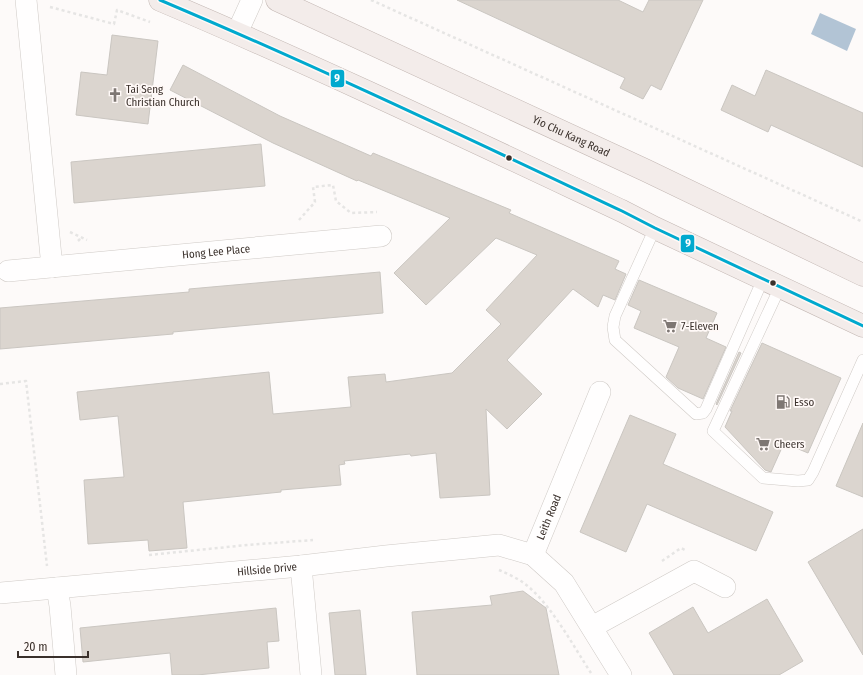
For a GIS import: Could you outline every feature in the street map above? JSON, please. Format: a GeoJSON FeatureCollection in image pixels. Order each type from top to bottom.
{"type":"FeatureCollection","features":[{"type":"Feature","properties":{"kind":"main road"},"geometry":{"type":"LineString","coordinates":[[160,0],[390,102],[863,326]]}},
{"type":"Feature","properties":{"kind":"main road","name":"Yio Chu Kang Road"},"geometry":{"type":"LineString","coordinates":[[277,0],[645,170],[863,275]]}},
{"type":"Feature","properties":{"kind":"street"},"geometry":{"type":"LineString","coordinates":[[237,33],[252,0]]}},
{"type":"Feature","properties":{"kind":"street"},"geometry":{"type":"LineString","coordinates":[[26,1],[52,267]]}},
{"type":"Feature","properties":{"kind":"street","name":"Hong Lee Place"},"geometry":{"type":"LineString","coordinates":[[8,271],[381,236]]}},
{"type":"Feature","properties":{"kind":"street","name":"Leith Road"},"geometry":{"type":"LineString","coordinates":[[533,556],[600,392]]}},
{"type":"Feature","properties":{"kind":"street","name":"Hillside Drive"},"geometry":{"type":"LineString","coordinates":[[0,594],[301,566],[499,545],[533,556]]}},
{"type":"Feature","properties":{"kind":"street"},"geometry":{"type":"LineString","coordinates":[[533,556],[564,583],[621,675]]}},
{"type":"Feature","properties":{"kind":"street"},"geometry":{"type":"LineString","coordinates":[[301,566],[311,675]]}},
{"type":"Feature","properties":{"kind":"street"},"geometry":{"type":"LineString","coordinates":[[592,627],[694,571],[725,587]]}},
{"type":"Feature","properties":{"kind":"street"},"geometry":{"type":"LineString","coordinates":[[57,588],[66,675]]}},
{"type":"Feature","properties":{"kind":"lane"},"geometry":{"type":"LineString","coordinates":[[655,228],[615,316],[612,327],[615,340],[696,414],[703,413],[706,409],[772,283]]}},
{"type":"Feature","properties":{"kind":"lane"},"geometry":{"type":"LineString","coordinates":[[772,283],[712,431],[763,478],[798,481],[808,480],[813,472],[863,360]]}},
{"type":"Feature","properties":{"kind":"path"},"geometry":{"type":"LineString","coordinates":[[371,0],[863,222]]}},
{"type":"Feature","properties":{"kind":"path"},"geometry":{"type":"LineString","coordinates":[[26,1],[114,24],[117,10],[152,23]]}},
{"type":"Feature","properties":{"kind":"path"},"geometry":{"type":"LineString","coordinates":[[297,222],[315,202],[313,187],[333,185],[336,200],[351,213],[379,212],[381,236]]}},
{"type":"Feature","properties":{"kind":"path"},"geometry":{"type":"LineString","coordinates":[[82,237],[86,240],[94,239]]}},
{"type":"Feature","properties":{"kind":"path"},"geometry":{"type":"LineString","coordinates":[[0,384],[26,381],[47,566]]}},
{"type":"Feature","properties":{"kind":"path"},"geometry":{"type":"LineString","coordinates":[[497,570],[514,577],[530,589],[547,606],[592,675]]}},
{"type":"Feature","properties":{"kind":"water"},"geometry":{"type":"Polygon","coordinates":[[[820,13],[856,29],[847,51],[811,34],[820,13]]]}},
{"type":"Feature","properties":{"kind":"building"},"geometry":{"type":"Polygon","coordinates":[[[457,0],[618,0],[643,12],[649,0],[703,0],[661,90],[651,85],[643,99],[620,88],[625,78],[457,0]]]}},
{"type":"Feature","properties":{"kind":"building","name":"Tai Seng Christian Church"},"geometry":{"type":"Polygon","coordinates":[[[112,35],[158,41],[148,124],[76,115],[81,72],[107,75],[112,35]]]}},
{"type":"Feature","properties":{"kind":"building"},"geometry":{"type":"Polygon","coordinates":[[[183,65],[280,116],[371,156],[373,153],[511,210],[509,213],[619,261],[615,269],[626,274],[615,300],[603,295],[598,307],[573,289],[507,360],[542,394],[507,429],[486,409],[490,495],[440,498],[436,453],[411,456],[410,454],[344,461],[345,464],[339,465],[341,485],[281,490],[281,492],[183,502],[187,548],[149,551],[148,540],[88,544],[84,480],[124,477],[118,416],[80,420],[77,392],[269,372],[273,414],[351,407],[348,377],[385,374],[386,382],[452,373],[501,324],[486,310],[537,255],[496,238],[426,305],[394,273],[450,218],[358,180],[357,181],[273,143],[170,90],[183,65]]]}},
{"type":"Feature","properties":{"kind":"building"},"geometry":{"type":"Polygon","coordinates":[[[766,70],[863,113],[863,167],[771,125],[768,132],[721,110],[732,85],[755,96],[766,70]]]}},
{"type":"Feature","properties":{"kind":"building"},"geometry":{"type":"Polygon","coordinates":[[[261,144],[265,186],[74,203],[71,162],[261,144]]]}},
{"type":"Feature","properties":{"kind":"building"},"geometry":{"type":"Polygon","coordinates":[[[380,272],[383,313],[173,332],[173,334],[0,349],[0,308],[189,292],[189,289],[380,272]]]}},
{"type":"Feature","properties":{"kind":"building"},"geometry":{"type":"Polygon","coordinates":[[[639,280],[717,313],[706,338],[726,347],[703,399],[678,388],[666,377],[679,347],[634,328],[641,311],[628,305],[639,280]]]}},
{"type":"Feature","properties":{"kind":"building","name":"Esso"},"geometry":{"type":"Polygon","coordinates":[[[762,343],[841,378],[808,453],[784,443],[771,472],[765,470],[725,427],[732,411],[730,411],[762,343]]]}},
{"type":"Feature","properties":{"kind":"building"},"geometry":{"type":"Polygon","coordinates":[[[739,352],[741,353],[717,405],[716,404],[739,352]]]}},
{"type":"Feature","properties":{"kind":"building"},"geometry":{"type":"Polygon","coordinates":[[[630,415],[676,434],[663,464],[773,512],[756,551],[647,504],[626,552],[580,532],[630,415]]]}},
{"type":"Feature","properties":{"kind":"building"},"geometry":{"type":"Polygon","coordinates":[[[863,423],[863,497],[836,486],[863,423]]]}},
{"type":"Feature","properties":{"kind":"building"},"geometry":{"type":"Polygon","coordinates":[[[863,529],[863,655],[808,562],[863,529]]]}},
{"type":"Feature","properties":{"kind":"building"},"geometry":{"type":"Polygon","coordinates":[[[523,591],[546,608],[559,675],[417,675],[412,612],[492,605],[490,596],[523,591]]]}},
{"type":"Feature","properties":{"kind":"building"},"geometry":{"type":"Polygon","coordinates":[[[767,599],[803,661],[779,675],[674,675],[649,633],[693,607],[708,633],[767,599]]]}},
{"type":"Feature","properties":{"kind":"building"},"geometry":{"type":"Polygon","coordinates":[[[276,608],[279,641],[267,642],[269,668],[197,675],[172,675],[170,653],[83,662],[80,628],[276,608]]]}},
{"type":"Feature","properties":{"kind":"building"},"geometry":{"type":"Polygon","coordinates":[[[360,610],[366,675],[335,675],[329,613],[360,610]]]}},
{"type":"Feature","properties":{"kind":"transit line","name":"9"},"geometry":{"type":"LineString","coordinates":[[160,0],[392,103],[863,326]]}},
{"type":"Feature","properties":{"kind":"place","name":"Tai Seng Christian Church"},"geometry":{"type":"Point","coordinates":[115,95]}},
{"type":"Feature","properties":{"kind":"place","name":"7-Eleven"},"geometry":{"type":"Point","coordinates":[670,326]}},
{"type":"Feature","properties":{"kind":"place","name":"Esso"},"geometry":{"type":"Point","coordinates":[783,402]}},
{"type":"Feature","properties":{"kind":"place","name":"Cheers"},"geometry":{"type":"Point","coordinates":[763,444]}}]}
